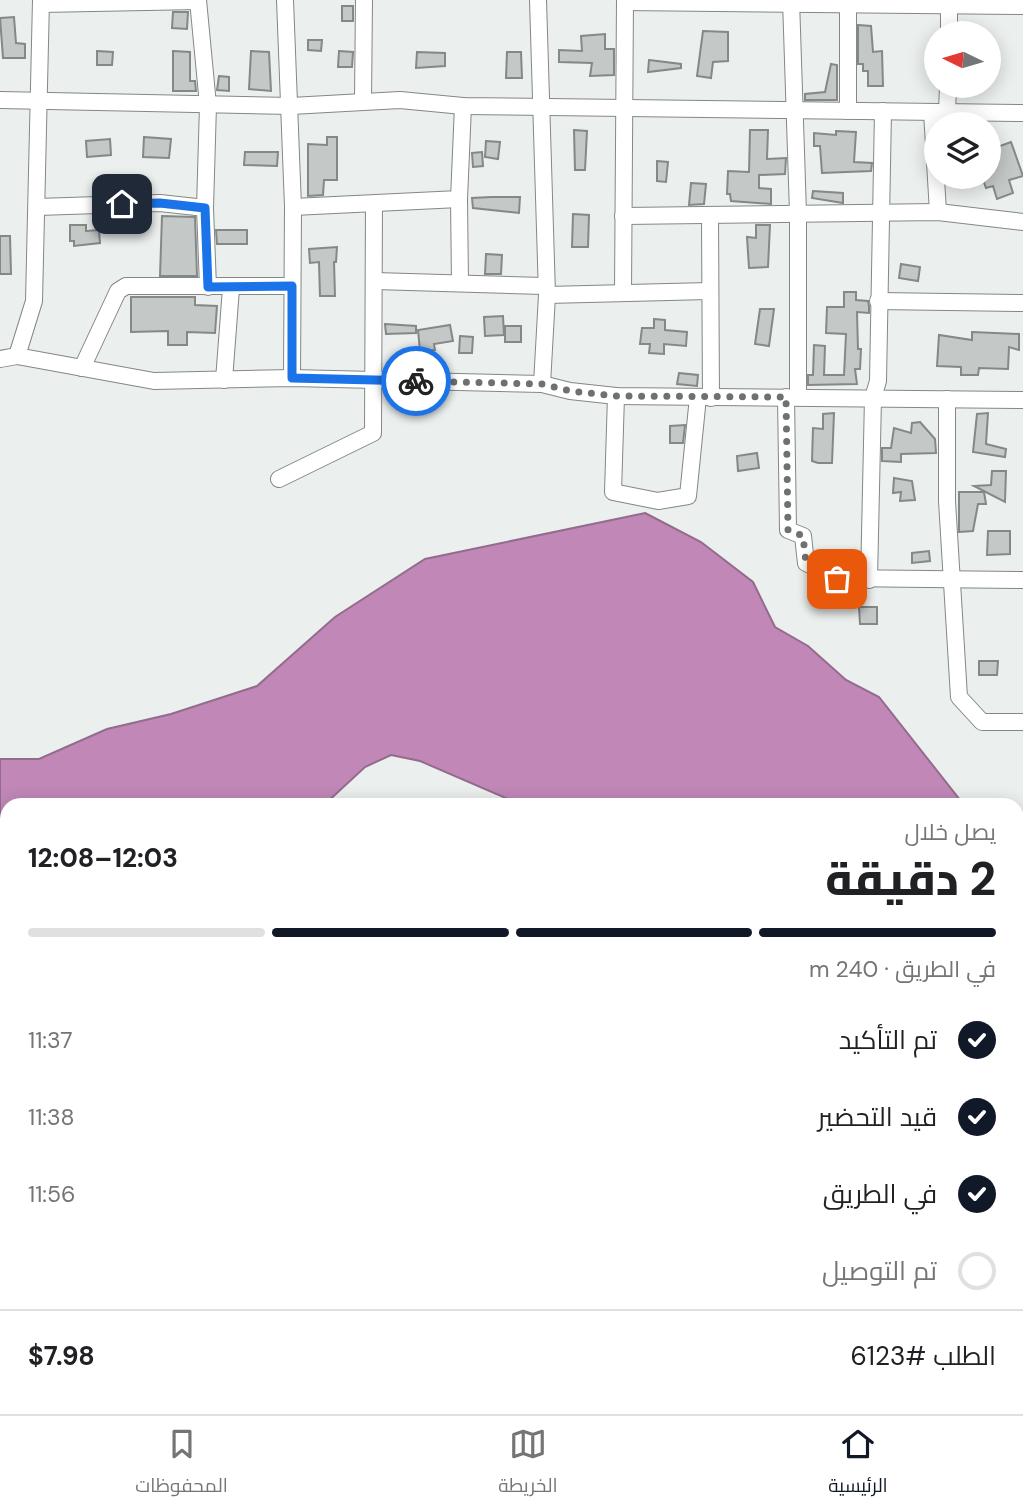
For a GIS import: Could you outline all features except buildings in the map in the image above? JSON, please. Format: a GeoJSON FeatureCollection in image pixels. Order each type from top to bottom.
{"type":"FeatureCollection","features":[{"type":"Feature","properties":{"kind":"street"},"geometry":{"type":"LineString","coordinates":[[17,356],[34,301],[41,2],[198,0],[208,105],[205,208],[208,287]]}},
{"type":"Feature","properties":{"kind":"street"},"geometry":{"type":"LineString","coordinates":[[285,0],[293,207],[292,378]]}},
{"type":"Feature","properties":{"kind":"street"},"geometry":{"type":"LineString","coordinates":[[363,100],[364,0]]}},
{"type":"Feature","properties":{"kind":"street"},"geometry":{"type":"LineString","coordinates":[[538,0],[546,290],[542,384]]}},
{"type":"Feature","properties":{"kind":"street"},"geometry":{"type":"LineString","coordinates":[[623,292],[622,109],[625,1],[949,2],[1023,6]]}},
{"type":"Feature","properties":{"kind":"street"},"geometry":{"type":"LineString","coordinates":[[791,2],[798,213],[788,530],[803,536],[806,563],[837,579],[1023,580]]}},
{"type":"Feature","properties":{"kind":"street"},"geometry":{"type":"LineString","coordinates":[[948,21],[949,2]]}},
{"type":"Feature","properties":{"kind":"street"},"geometry":{"type":"LineString","coordinates":[[848,3],[848,111]]}},
{"type":"Feature","properties":{"kind":"street"},"geometry":{"type":"LineString","coordinates":[[0,100],[38,103],[291,106],[344,105],[363,100],[463,106],[940,112],[944,98]]}},
{"type":"Feature","properties":{"kind":"street"},"geometry":{"type":"LineString","coordinates":[[460,283],[459,199],[463,106]]}},
{"type":"Feature","properties":{"kind":"street"},"geometry":{"type":"LineString","coordinates":[[869,580],[873,398],[878,381],[883,110]]}},
{"type":"Feature","properties":{"kind":"street"},"geometry":{"type":"LineString","coordinates":[[1001,113],[1023,113]]}},
{"type":"Feature","properties":{"kind":"street"},"geometry":{"type":"LineString","coordinates":[[938,189],[938,212]]}},
{"type":"Feature","properties":{"kind":"street"},"geometry":{"type":"LineString","coordinates":[[293,207],[459,199]]}},
{"type":"Feature","properties":{"kind":"street"},"geometry":{"type":"LineString","coordinates":[[37,207],[160,203],[205,208]]}},
{"type":"Feature","properties":{"kind":"street"},"geometry":{"type":"LineString","coordinates":[[279,479],[373,433],[374,204]]}},
{"type":"Feature","properties":{"kind":"street"},"geometry":{"type":"LineString","coordinates":[[623,216],[710,217],[938,212],[1023,222]]}},
{"type":"Feature","properties":{"kind":"street"},"geometry":{"type":"LineString","coordinates":[[616,396],[613,492],[658,501],[688,496],[705,397],[710,217]]}},
{"type":"Feature","properties":{"kind":"street"},"geometry":{"type":"LineString","coordinates":[[375,281],[460,283],[546,290],[709,291]]}},
{"type":"Feature","properties":{"kind":"street"},"geometry":{"type":"LineString","coordinates":[[82,368],[118,291],[126,286],[292,286]]}},
{"type":"Feature","properties":{"kind":"street"},"geometry":{"type":"LineString","coordinates":[[224,380],[231,288]]}},
{"type":"Feature","properties":{"kind":"street"},"geometry":{"type":"LineString","coordinates":[[878,301],[1023,303]]}},
{"type":"Feature","properties":{"kind":"street"},"geometry":{"type":"LineString","coordinates":[[0,359],[17,356],[154,381],[292,378],[542,384],[570,391],[616,396],[1023,401]]}},
{"type":"Feature","properties":{"kind":"street"},"geometry":{"type":"LineString","coordinates":[[947,399],[951,580],[959,697],[982,722],[1023,722]]}},
{"type":"Feature","properties":{"kind":"shaded area"},"geometry":{"type":"Polygon","coordinates":[[[645,513],[701,542],[753,582],[775,627],[808,646],[846,680],[879,697],[958,798],[506,798],[420,761],[391,755],[365,767],[332,798],[0,798],[0,759],[39,759],[107,729],[171,714],[257,686],[335,617],[425,559],[645,513]]]}},
{"type":"Feature","properties":{"kind":"way so far"},"geometry":{"type":"LineString","coordinates":[[416,381],[542,384],[570,391],[616,396],[786,397],[788,530],[803,536],[806,563],[837,579]]}},
{"type":"Feature","properties":{"kind":"route"},"geometry":{"type":"LineString","coordinates":[[122,204],[160,203],[205,208],[208,287],[292,286],[292,378],[416,381]]}}]}
